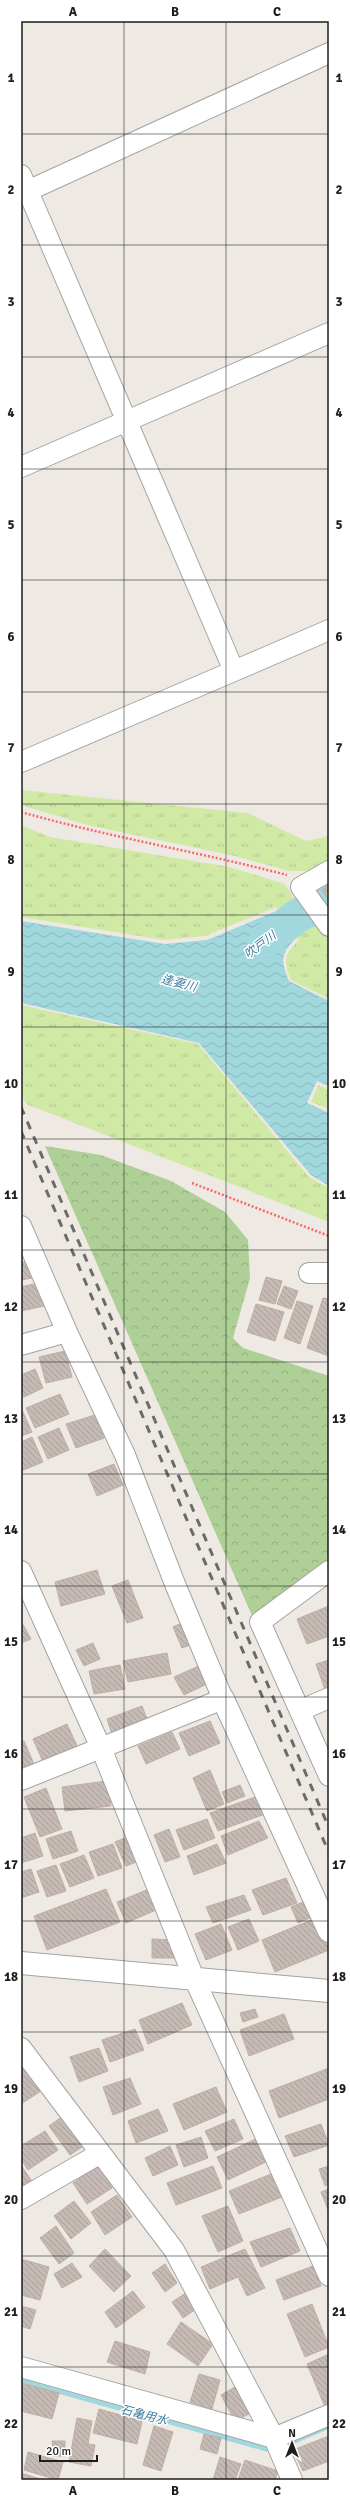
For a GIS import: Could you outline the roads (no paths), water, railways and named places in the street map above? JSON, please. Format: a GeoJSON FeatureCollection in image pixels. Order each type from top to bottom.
{"type":"FeatureCollection","features":[{"type":"Feature","properties":{"kind":"street"},"geometry":{"type":"LineString","coordinates":[[234,671],[128,421],[24,187],[329,53]]}},
{"type":"Feature","properties":{"kind":"street"},"geometry":{"type":"LineString","coordinates":[[21,467],[329,333]]}},
{"type":"Feature","properties":{"kind":"street"},"geometry":{"type":"LineString","coordinates":[[21,762],[329,630]]}},
{"type":"Feature","properties":{"kind":"street"},"geometry":{"type":"LineString","coordinates":[[327,923],[301,887],[329,871]]}},
{"type":"Feature","properties":{"kind":"street"},"geometry":{"type":"LineString","coordinates":[[21,1226],[67,1332],[125,1455],[175,1584],[223,1699],[329,1930]]}},
{"type":"Feature","properties":{"kind":"street"},"geometry":{"type":"LineString","coordinates":[[309,1273],[329,1273]]}},
{"type":"Feature","properties":{"kind":"street"},"geometry":{"type":"LineString","coordinates":[[21,1345],[67,1332]]}},
{"type":"Feature","properties":{"kind":"street"},"geometry":{"type":"LineString","coordinates":[[329,1571],[260,1622],[301,1710],[329,1776]]}},
{"type":"Feature","properties":{"kind":"street"},"geometry":{"type":"LineString","coordinates":[[21,1572],[101,1748],[194,1978],[329,2276]]}},
{"type":"Feature","properties":{"kind":"street"},"geometry":{"type":"LineString","coordinates":[[301,1710],[329,1698]]}},
{"type":"Feature","properties":{"kind":"street"},"geometry":{"type":"LineString","coordinates":[[21,1780],[223,1699]]}},
{"type":"Feature","properties":{"kind":"street"},"geometry":{"type":"LineString","coordinates":[[21,1963],[329,1991]]}},
{"type":"Feature","properties":{"kind":"street"},"geometry":{"type":"LineString","coordinates":[[21,2048],[99,2154],[174,2250],[274,2438],[292,2480]]}},
{"type":"Feature","properties":{"kind":"street"},"geometry":{"type":"LineString","coordinates":[[21,2199],[99,2154]]}},
{"type":"Feature","properties":{"kind":"street"},"geometry":{"type":"LineString","coordinates":[[21,2367],[274,2438],[329,2416]]}},
{"type":"Feature","properties":{"kind":"water","name":"逢妻川"},"geometry":{"type":"Polygon","coordinates":[[[298,905],[309,921],[290,933],[295,939],[284,954],[283,963],[289,981],[329,1001],[329,1086],[317,1081],[307,1103],[329,1113],[329,1186],[311,1175],[199,1043],[21,1003],[21,921],[165,944],[207,940],[274,912],[279,919],[298,905]]]}},
{"type":"Feature","properties":{"kind":"waterway","name":"吹戸川"},"geometry":{"type":"LineString","coordinates":[[266,940],[296,917],[329,898]]}},
{"type":"Feature","properties":{"kind":"waterway","name":"石亀用水"},"geometry":{"type":"LineString","coordinates":[[21,2380],[267,2449]]}},
{"type":"Feature","properties":{"kind":"waterway","name":"石亀用水"},"geometry":{"type":"LineString","coordinates":[[287,2444],[329,2426]]}},
{"type":"Feature","properties":{"kind":"railway"},"geometry":{"type":"LineString","coordinates":[[21,1107],[329,1828]]}},
{"type":"Feature","properties":{"kind":"railway"},"geometry":{"type":"LineString","coordinates":[[21,1131],[329,1853]]}}]}
